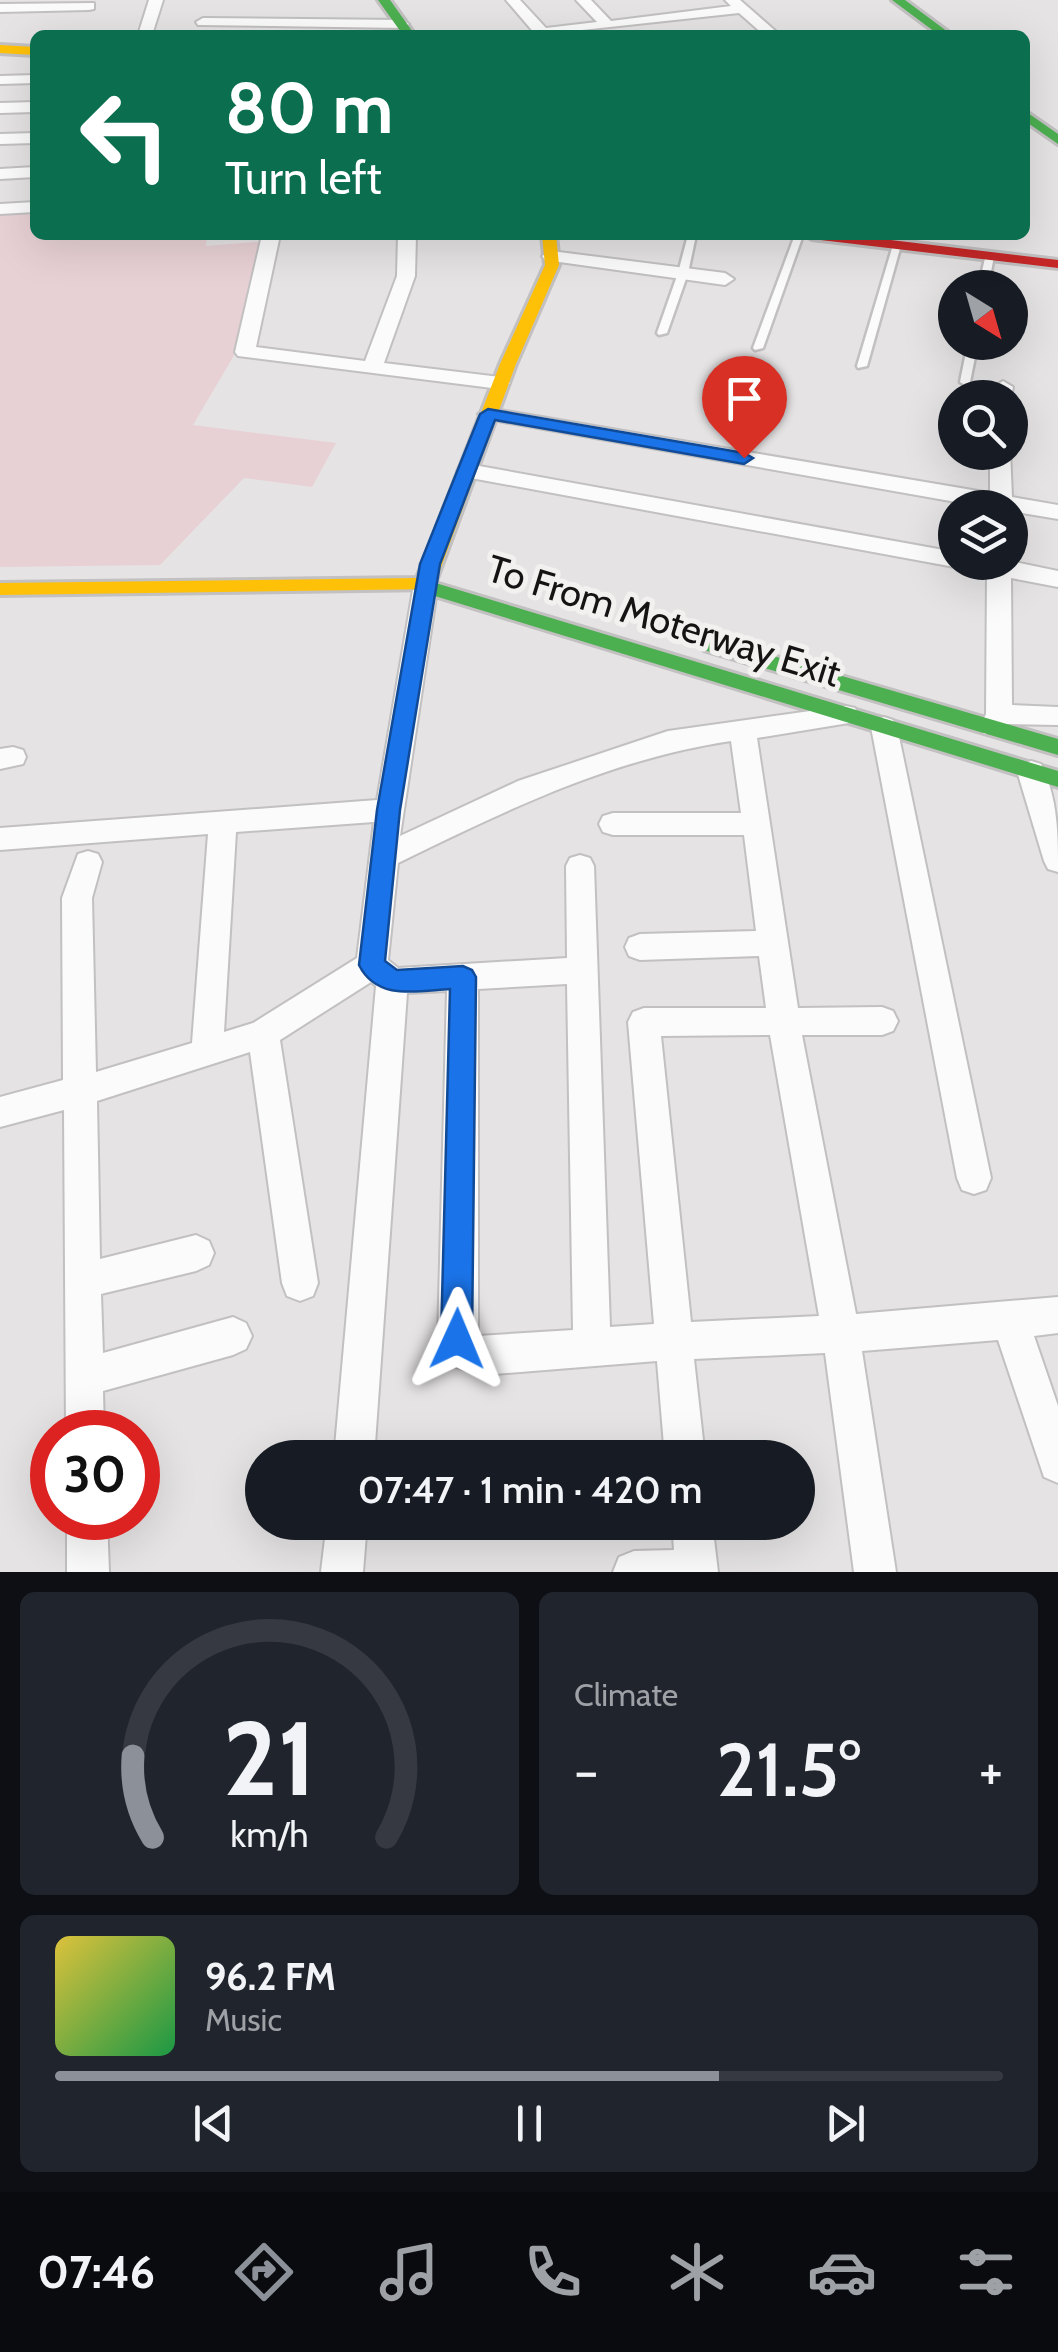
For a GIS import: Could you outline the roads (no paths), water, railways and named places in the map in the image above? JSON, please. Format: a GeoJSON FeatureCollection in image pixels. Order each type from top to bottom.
{"type":"FeatureCollection","features":[{"type":"Feature","properties":{"kind":"main road"},"geometry":{"type":"LineString","coordinates":[[384,0],[406,30]]}},
{"type":"Feature","properties":{"kind":"main road"},"geometry":{"type":"LineString","coordinates":[[871,0],[911,30]]}},
{"type":"Feature","properties":{"kind":"main road"},"geometry":{"type":"LineString","coordinates":[[898,0],[939,30]]}},
{"type":"Feature","properties":{"kind":"main road"},"geometry":{"type":"LineString","coordinates":[[0,49],[30,51]]}},
{"type":"Feature","properties":{"kind":"main road"},"geometry":{"type":"LineString","coordinates":[[1030,98],[1058,118]]}},
{"type":"Feature","properties":{"kind":"main road"},"geometry":{"type":"LineString","coordinates":[[1030,121],[1058,140]]}},
{"type":"Feature","properties":{"kind":"main road"},"geometry":{"type":"LineString","coordinates":[[854,240],[1058,264]]}},
{"type":"Feature","properties":{"kind":"main road"},"geometry":{"type":"LineString","coordinates":[[428,574],[500,383],[552,264],[550,245]]}},
{"type":"Feature","properties":{"kind":"main road","name":"To From Moterway Exit"},"geometry":{"type":"LineString","coordinates":[[0,567],[300,562],[428,574],[846,716],[1044,775]]}},
{"type":"Feature","properties":{"kind":"main road","name":"To From Moterway Exit"},"geometry":{"type":"LineString","coordinates":[[0,590],[428,574],[456,568]]}},
{"type":"Feature","properties":{"kind":"main road","name":"To From Moterway Exit"},"geometry":{"type":"LineString","coordinates":[[696,641],[996,721],[1058,747]]}},
{"type":"Feature","properties":{"kind":"street"},"geometry":{"type":"LineString","coordinates":[[146,30],[156,0]]}},
{"type":"Feature","properties":{"kind":"street"},"geometry":{"type":"LineString","coordinates":[[513,0],[539,30]]}},
{"type":"Feature","properties":{"kind":"street"},"geometry":{"type":"LineString","coordinates":[[583,0],[613,28],[737,4],[767,30]]}},
{"type":"Feature","properties":{"kind":"street"},"geometry":{"type":"LineString","coordinates":[[642,0],[675,30]]}},
{"type":"Feature","properties":{"kind":"street"},"geometry":{"type":"LineString","coordinates":[[0,8],[88,6]]}},
{"type":"Feature","properties":{"kind":"street"},"geometry":{"type":"LineString","coordinates":[[204,22],[406,30]]}},
{"type":"Feature","properties":{"kind":"street"},"geometry":{"type":"LineString","coordinates":[[0,80],[30,79]]}},
{"type":"Feature","properties":{"kind":"street"},"geometry":{"type":"LineString","coordinates":[[0,108],[30,107]]}},
{"type":"Feature","properties":{"kind":"street"},"geometry":{"type":"LineString","coordinates":[[0,139],[30,138]]}},
{"type":"Feature","properties":{"kind":"street"},"geometry":{"type":"LineString","coordinates":[[0,174],[30,175]]}},
{"type":"Feature","properties":{"kind":"street"},"geometry":{"type":"LineString","coordinates":[[0,209],[29,207]]}},
{"type":"Feature","properties":{"kind":"street"},"geometry":{"type":"LineString","coordinates":[[270,240],[245,352],[500,383]]}},
{"type":"Feature","properties":{"kind":"street"},"geometry":{"type":"LineString","coordinates":[[372,368],[406,276],[407,240]]}},
{"type":"Feature","properties":{"kind":"street"},"geometry":{"type":"LineString","coordinates":[[550,245],[725,279]]}},
{"type":"Feature","properties":{"kind":"street"},"geometry":{"type":"LineString","coordinates":[[488,414],[938,494]]}},
{"type":"Feature","properties":{"kind":"street"},"geometry":{"type":"LineString","coordinates":[[468,471],[938,557]]}},
{"type":"Feature","properties":{"kind":"street"},"geometry":{"type":"LineString","coordinates":[[1028,508],[1058,512]]}},
{"type":"Feature","properties":{"kind":"street"},"geometry":{"type":"LineString","coordinates":[[1028,572],[1058,579]]}},
{"type":"Feature","properties":{"kind":"street"},"geometry":{"type":"LineString","coordinates":[[355,1440],[382,973],[384,857],[428,574]]}},
{"type":"Feature","properties":{"kind":"street"},"geometry":{"type":"LineString","coordinates":[[999,580],[996,721],[1058,716]]}},
{"type":"Feature","properties":{"kind":"street"},"geometry":{"type":"LineString","coordinates":[[384,857],[528,788],[668,741],[846,716]]}},
{"type":"Feature","properties":{"kind":"street"},"geometry":{"type":"LineString","coordinates":[[884,727],[974,1178]]}},
{"type":"Feature","properties":{"kind":"street"},"geometry":{"type":"LineString","coordinates":[[743,730],[784,1022],[841,1334],[875,1572]]}},
{"type":"Feature","properties":{"kind":"street"},"geometry":{"type":"LineString","coordinates":[[1044,775],[1058,861]]}},
{"type":"Feature","properties":{"kind":"street"},"geometry":{"type":"LineString","coordinates":[[0,839],[389,810]]}},
{"type":"Feature","properties":{"kind":"street"},"geometry":{"type":"LineString","coordinates":[[207,1052],[223,822]]}},
{"type":"Feature","properties":{"kind":"street"},"geometry":{"type":"LineString","coordinates":[[614,824],[756,824]]}},
{"type":"Feature","properties":{"kind":"street"},"geometry":{"type":"LineString","coordinates":[[85,1410],[77,898],[88,862]]}},
{"type":"Feature","properties":{"kind":"street"},"geometry":{"type":"LineString","coordinates":[[580,866],[592,1348]]}},
{"type":"Feature","properties":{"kind":"street"},"geometry":{"type":"LineString","coordinates":[[640,948],[773,943]]}},
{"type":"Feature","properties":{"kind":"street"},"geometry":{"type":"LineString","coordinates":[[0,1112],[262,1034],[382,973],[463,977],[582,970]]}},
{"type":"Feature","properties":{"kind":"street"},"geometry":{"type":"LineString","coordinates":[[463,977],[457,1339],[467,1353],[482,1356],[674,1340],[841,1334],[1058,1314]]}},
{"type":"Feature","properties":{"kind":"street"},"geometry":{"type":"LineString","coordinates":[[684,1440],[644,1022],[882,1021]]}},
{"type":"Feature","properties":{"kind":"street"},"geometry":{"type":"LineString","coordinates":[[262,1034],[300,1283]]}},
{"type":"Feature","properties":{"kind":"street"},"geometry":{"type":"LineString","coordinates":[[83,1282],[196,1253]]}},
{"type":"Feature","properties":{"kind":"street"},"geometry":{"type":"LineString","coordinates":[[1010,1321],[1058,1463]]}},
{"type":"Feature","properties":{"kind":"street"},"geometry":{"type":"LineString","coordinates":[[84,1376],[232,1336]]}},
{"type":"Feature","properties":{"kind":"street"},"geometry":{"type":"LineString","coordinates":[[87,1540],[88,1572]]}},
{"type":"Feature","properties":{"kind":"street"},"geometry":{"type":"LineString","coordinates":[[342,1572],[346,1540]]}},
{"type":"Feature","properties":{"kind":"street"},"geometry":{"type":"LineString","coordinates":[[634,1572],[696,1571],[693,1540]]}},
{"type":"Feature","properties":{"kind":"lane"},"geometry":{"type":"LineString","coordinates":[[662,333],[691,240]]}},
{"type":"Feature","properties":{"kind":"lane"},"geometry":{"type":"LineString","coordinates":[[758,348],[797,240]]}},
{"type":"Feature","properties":{"kind":"lane"},"geometry":{"type":"LineString","coordinates":[[862,366],[897,245]]}},
{"type":"Feature","properties":{"kind":"lane"},"geometry":{"type":"LineString","coordinates":[[986,270],[989,256]]}}]}
